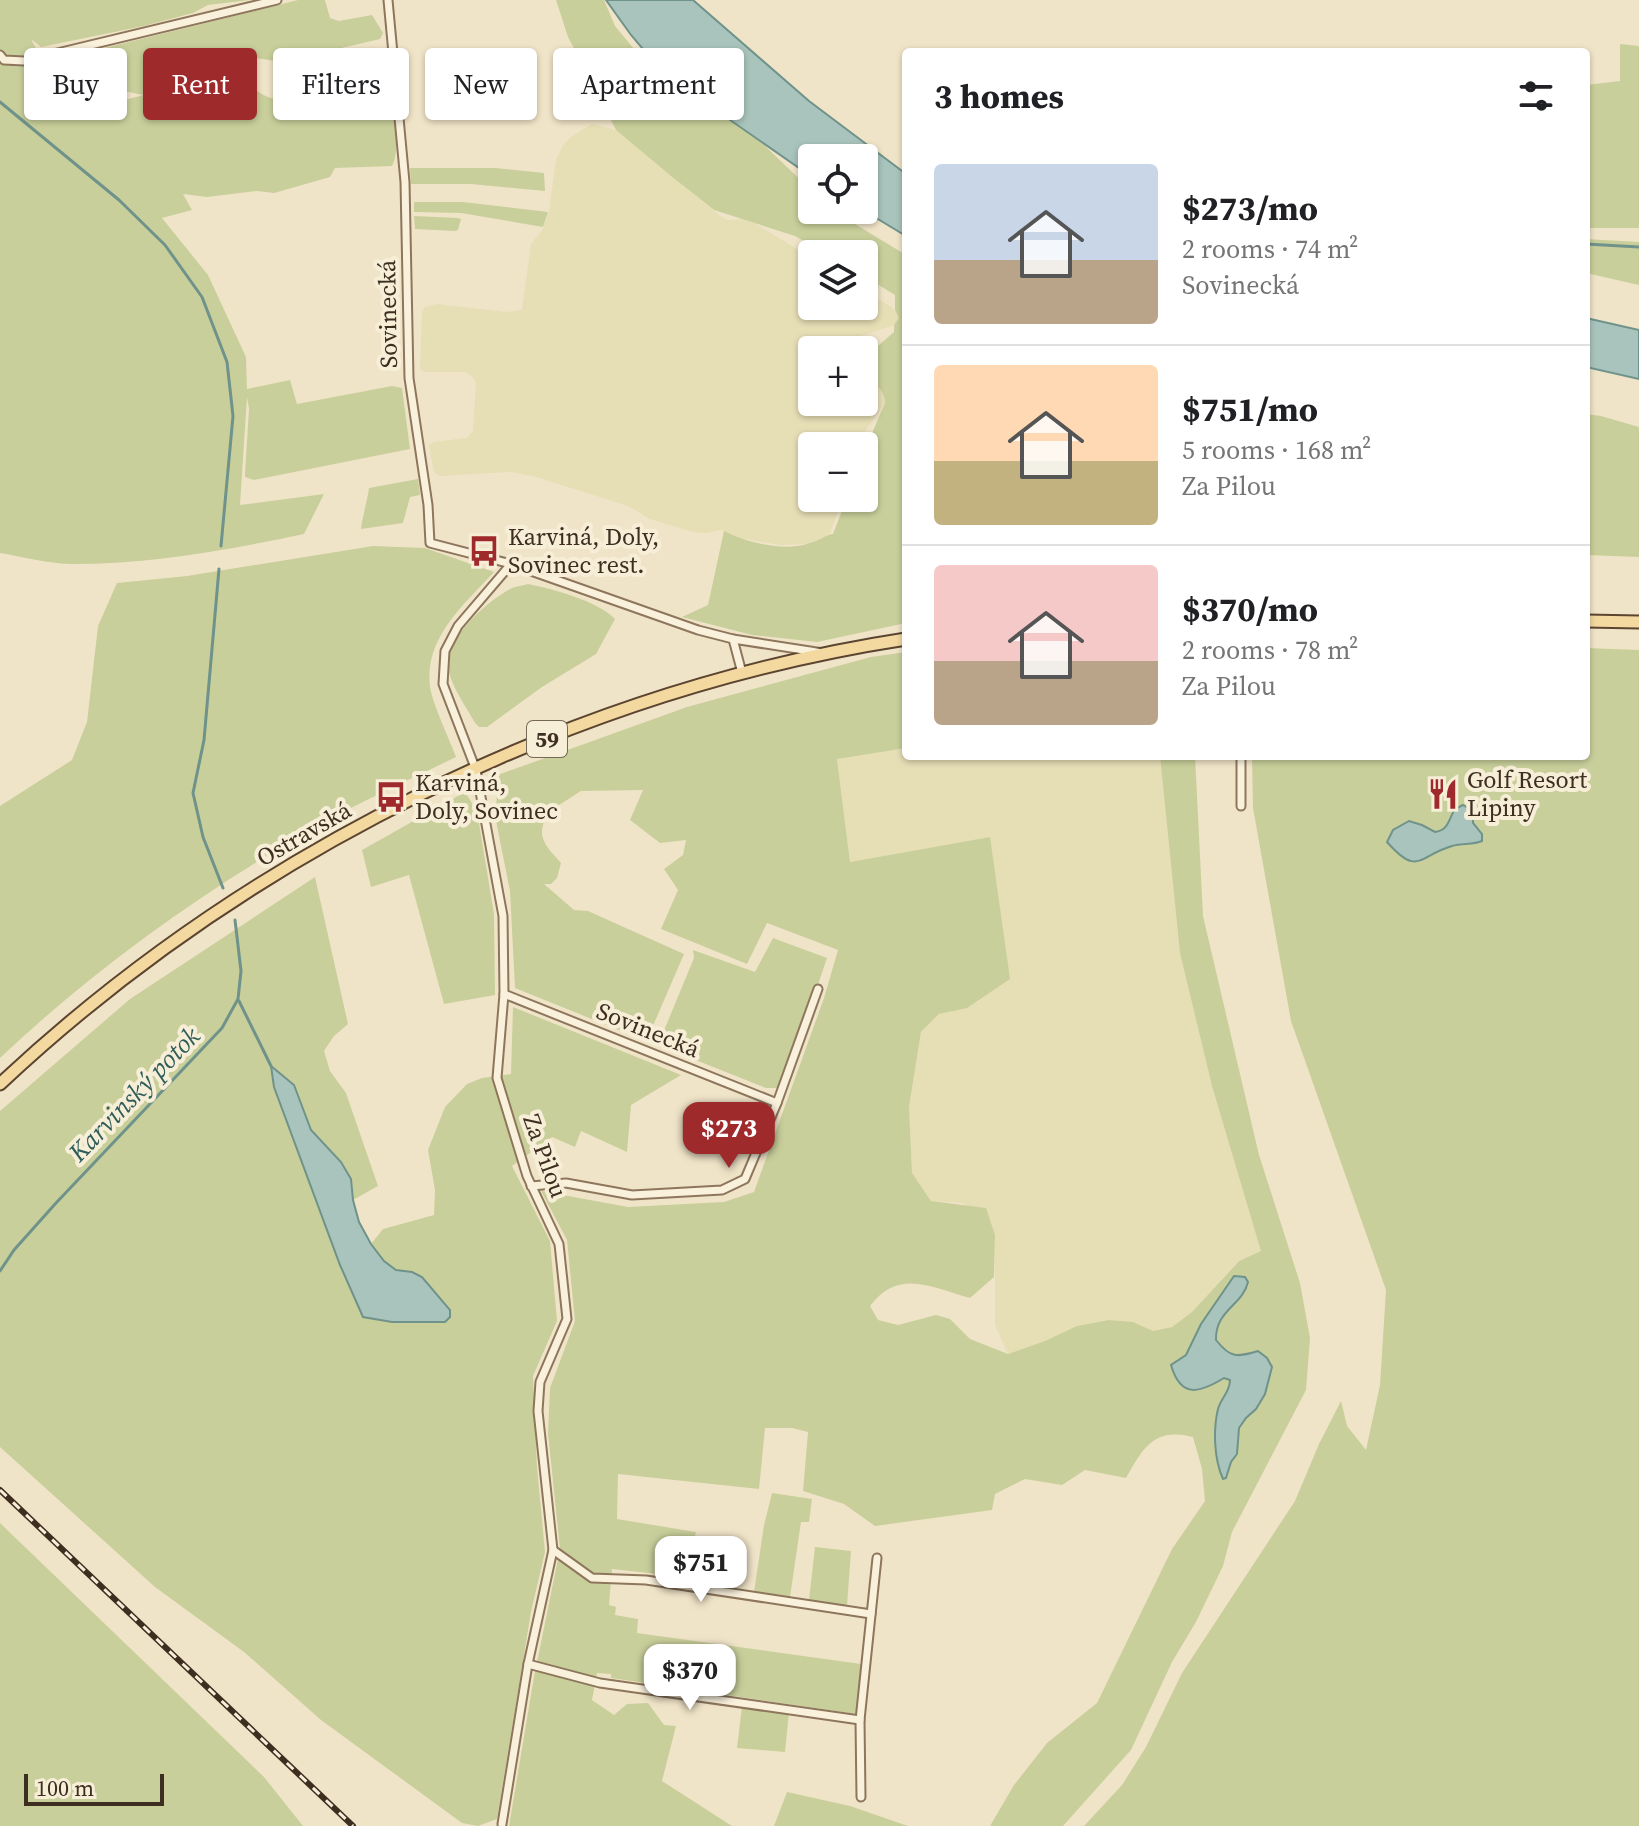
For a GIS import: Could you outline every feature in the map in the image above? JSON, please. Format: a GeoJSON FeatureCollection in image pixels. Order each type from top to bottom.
{"type":"FeatureCollection","features":[{"type":"Feature","properties":{"kind":"main road"},"geometry":{"type":"LineString","coordinates":[[1590,621],[1639,622]]}},
{"type":"Feature","properties":{"kind":"main road","name":"Ostravská"},"geometry":{"type":"LineString","coordinates":[[0,1084],[122,982],[217,912],[386,812],[476,770],[622,711],[742,673],[826,653],[902,640]]}},
{"type":"Feature","properties":{"kind":"street"},"geometry":{"type":"LineString","coordinates":[[0,55],[4,60],[24,61],[277,0]]}},
{"type":"Feature","properties":{"kind":"street","name":"Sovinecká"},"geometry":{"type":"LineString","coordinates":[[388,0],[405,182],[409,378],[428,505],[430,543],[511,564],[698,630],[733,639],[826,653]]}},
{"type":"Feature","properties":{"kind":"street"},"geometry":{"type":"LineString","coordinates":[[476,770],[443,684],[445,651],[458,626],[511,564]]}},
{"type":"Feature","properties":{"kind":"street"},"geometry":{"type":"LineString","coordinates":[[733,639],[742,673]]}},
{"type":"Feature","properties":{"kind":"street"},"geometry":{"type":"LineString","coordinates":[[1241,760],[1241,806]]}},
{"type":"Feature","properties":{"kind":"street","name":"Za Pilou"},"geometry":{"type":"LineString","coordinates":[[476,770],[503,916],[504,994],[497,1078],[531,1186],[559,1244],[567,1319],[540,1382],[538,1411],[553,1550],[528,1664],[502,1824]]}},
{"type":"Feature","properties":{"kind":"street"},"geometry":{"type":"LineString","coordinates":[[531,1186],[566,1183],[632,1195],[722,1190],[745,1179],[777,1103],[818,989]]}},
{"type":"Feature","properties":{"kind":"street","name":"Sovinecká"},"geometry":{"type":"LineString","coordinates":[[504,994],[777,1103]]}},
{"type":"Feature","properties":{"kind":"street"},"geometry":{"type":"LineString","coordinates":[[553,1550],[592,1578],[646,1580],[871,1614]]}},
{"type":"Feature","properties":{"kind":"street"},"geometry":{"type":"LineString","coordinates":[[861,1797],[860,1720],[877,1558]]}},
{"type":"Feature","properties":{"kind":"street"},"geometry":{"type":"LineString","coordinates":[[528,1664],[600,1683],[860,1720]]}},
{"type":"Feature","properties":{"kind":"shaded area"},"geometry":{"type":"Polygon","coordinates":[[[592,124],[616,130],[720,216],[754,223],[798,250],[798,320],[878,320],[878,299],[893,308],[900,318],[897,324],[861,336],[798,336],[798,416],[876,416],[865,432],[798,432],[798,512],[838,512],[830,533],[810,544],[780,545],[733,537],[721,530],[693,532],[650,519],[628,506],[533,476],[511,472],[440,476],[434,472],[429,446],[433,442],[467,438],[473,431],[476,384],[473,377],[465,372],[424,372],[420,369],[422,312],[425,307],[437,304],[506,312],[522,310],[531,244],[543,229],[549,211],[556,160],[563,145],[592,124]]]}},
{"type":"Feature","properties":{"kind":"shaded area"},"geometry":{"type":"Polygon","coordinates":[[[878,387],[882,390],[885,403],[878,413],[878,387]]]}},
{"type":"Feature","properties":{"kind":"shaded area"},"geometry":{"type":"Polygon","coordinates":[[[902,749],[902,760],[1160,760],[1180,953],[1212,1086],[1262,1251],[1238,1261],[1192,1312],[1172,1327],[1153,1331],[1133,1322],[1109,1320],[1077,1326],[1008,1354],[995,1325],[995,1235],[963,1203],[931,1201],[912,1173],[909,1107],[921,1033],[939,1014],[967,1007],[990,837],[850,862],[837,758],[902,749]]]}},
{"type":"Feature","properties":{"kind":"green space"},"geometry":{"type":"Polygon","coordinates":[[[0,0],[250,0],[208,5],[193,13],[144,26],[41,47],[31,39],[36,48],[24,48],[24,120],[127,120],[127,99],[143,95],[143,120],[257,120],[257,90],[273,98],[273,120],[395,120],[396,149],[392,166],[335,168],[330,177],[274,193],[257,191],[207,197],[183,194],[192,210],[162,218],[208,275],[246,357],[247,389],[290,380],[297,404],[392,386],[402,388],[410,449],[254,480],[245,477],[247,397],[240,505],[324,494],[304,534],[160,559],[64,564],[0,553],[0,0]]]}},
{"type":"Feature","properties":{"kind":"green space"},"geometry":{"type":"Polygon","coordinates":[[[298,0],[325,0],[330,18],[339,21],[372,15],[383,33],[380,39],[342,48],[273,48],[273,61],[257,58],[257,48],[143,48],[143,95],[127,92],[127,48],[104,48],[298,0]]]}},
{"type":"Feature","properties":{"kind":"green space"},"geometry":{"type":"Polygon","coordinates":[[[556,0],[604,0],[615,26],[633,48],[574,48],[556,0]]]}},
{"type":"Feature","properties":{"kind":"green space"},"geometry":{"type":"Polygon","coordinates":[[[1620,44],[1639,46],[1639,228],[1590,228],[1590,85],[1620,81],[1620,44]]]}},
{"type":"Feature","properties":{"kind":"green space"},"geometry":{"type":"Polygon","coordinates":[[[611,120],[728,120],[761,142],[798,178],[798,224],[855,224],[902,253],[902,624],[817,642],[752,635],[682,617],[708,605],[724,531],[766,545],[800,546],[833,534],[842,512],[878,512],[878,432],[873,432],[885,403],[878,387],[878,346],[894,332],[899,318],[895,310],[895,295],[878,285],[878,240],[802,240],[714,210],[616,130],[611,120]]]}},
{"type":"Feature","properties":{"kind":"green space"},"geometry":{"type":"Polygon","coordinates":[[[410,168],[495,168],[544,173],[545,191],[471,184],[411,184],[410,168]]]}},
{"type":"Feature","properties":{"kind":"green space"},"geometry":{"type":"Polygon","coordinates":[[[414,202],[463,202],[548,212],[543,227],[461,213],[414,212],[414,202]]]}},
{"type":"Feature","properties":{"kind":"green space"},"geometry":{"type":"Polygon","coordinates":[[[414,216],[461,219],[455,231],[415,229],[414,216]]]}},
{"type":"Feature","properties":{"kind":"green space"},"geometry":{"type":"Polygon","coordinates":[[[1590,239],[1639,242],[1639,285],[1590,274],[1590,239]]]}},
{"type":"Feature","properties":{"kind":"green space"},"geometry":{"type":"Polygon","coordinates":[[[1590,415],[1639,427],[1639,557],[1590,555],[1590,415]]]}},
{"type":"Feature","properties":{"kind":"green space"},"geometry":{"type":"Polygon","coordinates":[[[418,479],[420,495],[410,497],[403,523],[361,529],[369,488],[418,479]]]}},
{"type":"Feature","properties":{"kind":"green space"},"geometry":{"type":"Polygon","coordinates":[[[373,546],[425,548],[494,572],[448,623],[433,653],[430,687],[456,757],[331,818],[190,905],[111,963],[0,1058],[0,806],[72,760],[87,722],[98,626],[117,583],[187,576],[373,546]]]}},
{"type":"Feature","properties":{"kind":"green space"},"geometry":{"type":"Polygon","coordinates":[[[528,584],[587,601],[615,619],[596,654],[542,687],[487,727],[479,727],[451,680],[449,654],[461,632],[480,611],[510,589],[528,584]]]}},
{"type":"Feature","properties":{"kind":"green space"},"geometry":{"type":"Polygon","coordinates":[[[1590,648],[1639,650],[1639,1826],[1084,1826],[1122,1785],[1146,1747],[1182,1673],[1295,1501],[1341,1401],[1347,1426],[1366,1450],[1380,1385],[1386,1290],[1291,1021],[1253,808],[1252,760],[1590,760],[1590,648]]]}},
{"type":"Feature","properties":{"kind":"green space"},"geometry":{"type":"Polygon","coordinates":[[[902,653],[902,749],[837,759],[850,862],[990,837],[1010,979],[967,1008],[939,1014],[921,1032],[909,1107],[912,1173],[931,1201],[986,1208],[995,1235],[994,1277],[970,1298],[916,1284],[892,1287],[870,1306],[878,1320],[898,1325],[936,1315],[950,1319],[970,1339],[1008,1354],[1077,1326],[1109,1320],[1133,1322],[1153,1331],[1172,1327],[1192,1312],[1239,1261],[1261,1251],[1212,1086],[1180,953],[1160,760],[1195,760],[1203,916],[1259,1155],[1300,1283],[1310,1338],[1306,1390],[1232,1532],[1223,1566],[1196,1622],[1172,1662],[1131,1750],[1063,1826],[990,1826],[1014,1785],[1047,1743],[1097,1703],[1172,1549],[1205,1501],[1202,1469],[1193,1437],[1168,1435],[1151,1442],[1126,1478],[1085,1470],[1062,1485],[1025,1479],[995,1494],[992,1510],[875,1526],[844,1504],[803,1491],[808,1432],[792,1428],[765,1428],[759,1489],[618,1474],[617,1519],[696,1532],[686,1577],[612,1569],[609,1605],[616,1607],[615,1615],[638,1619],[637,1633],[861,1664],[856,1714],[611,1678],[611,1674],[597,1673],[592,1700],[614,1715],[627,1704],[648,1703],[664,1725],[676,1726],[662,1781],[732,1826],[509,1826],[560,1549],[548,1433],[550,1388],[575,1321],[567,1240],[541,1191],[628,1207],[724,1202],[754,1192],[824,998],[838,950],[767,923],[747,964],[661,929],[678,890],[664,869],[683,855],[686,840],[660,843],[630,820],[643,790],[581,791],[542,816],[545,820],[543,838],[561,863],[557,878],[551,884],[544,884],[574,910],[588,911],[684,954],[649,1035],[641,1039],[515,988],[510,891],[495,816],[497,796],[492,787],[495,776],[687,707],[871,657],[902,653]]]}},
{"type":"Feature","properties":{"kind":"green space"},"geometry":{"type":"Polygon","coordinates":[[[465,792],[477,811],[494,914],[495,995],[444,1004],[409,875],[371,887],[362,850],[465,792]]]}},
{"type":"Feature","properties":{"kind":"green space"},"geometry":{"type":"Polygon","coordinates":[[[315,877],[348,1024],[334,1036],[324,1051],[330,1071],[346,1093],[378,1186],[353,1200],[351,1179],[341,1162],[311,1130],[294,1085],[271,1067],[274,1087],[340,1265],[363,1317],[450,1310],[422,1277],[396,1270],[384,1261],[371,1244],[383,1229],[434,1215],[435,1190],[428,1150],[445,1107],[467,1084],[482,1078],[511,1074],[513,1007],[681,1075],[631,1105],[627,1152],[581,1131],[575,1147],[552,1137],[512,1166],[550,1241],[557,1321],[533,1376],[545,1552],[531,1612],[497,1819],[478,1826],[462,1823],[321,1720],[244,1652],[155,1587],[0,1447],[0,1111],[130,999],[315,877]]]}},
{"type":"Feature","properties":{"kind":"green space"},"geometry":{"type":"Polygon","coordinates":[[[773,938],[827,958],[797,1047],[777,1088],[766,1088],[658,1045],[694,958],[693,950],[755,972],[773,938]]]}},
{"type":"Feature","properties":{"kind":"green space"},"geometry":{"type":"Polygon","coordinates":[[[772,1493],[812,1499],[809,1522],[801,1522],[790,1597],[754,1592],[772,1493]]]}},
{"type":"Feature","properties":{"kind":"green space"},"geometry":{"type":"Polygon","coordinates":[[[0,1523],[264,1777],[303,1826],[0,1826],[0,1523]]]}},
{"type":"Feature","properties":{"kind":"green space"},"geometry":{"type":"Polygon","coordinates":[[[815,1547],[851,1551],[847,1606],[809,1600],[815,1547]]]}},
{"type":"Feature","properties":{"kind":"green space"},"geometry":{"type":"Polygon","coordinates":[[[742,1706],[789,1712],[785,1752],[737,1748],[742,1706]]]}},
{"type":"Feature","properties":{"kind":"green space"},"geometry":{"type":"Polygon","coordinates":[[[787,1792],[850,1806],[908,1826],[774,1826],[787,1792]]]}},
{"type":"Feature","properties":{"kind":"water"},"geometry":{"type":"Polygon","coordinates":[[[606,0],[693,0],[809,101],[866,144],[798,144],[798,167],[730,120],[744,120],[744,48],[642,48],[606,0]]]}},
{"type":"Feature","properties":{"kind":"water"},"geometry":{"type":"Polygon","coordinates":[[[878,153],[902,171],[902,234],[878,219],[878,153]]]}},
{"type":"Feature","properties":{"kind":"water"},"geometry":{"type":"Polygon","coordinates":[[[1590,319],[1639,330],[1639,379],[1590,368],[1590,319]]]}},
{"type":"Feature","properties":{"kind":"water"},"geometry":{"type":"Polygon","coordinates":[[[1463,805],[1473,811],[1473,823],[1482,834],[1482,841],[1452,846],[1418,861],[1405,859],[1387,842],[1393,830],[1409,821],[1435,832],[1440,831],[1446,827],[1455,809],[1463,805]]]}},
{"type":"Feature","properties":{"kind":"water"},"geometry":{"type":"Polygon","coordinates":[[[271,1066],[294,1085],[311,1130],[341,1162],[351,1179],[359,1222],[371,1244],[384,1261],[396,1270],[422,1277],[450,1310],[450,1317],[445,1322],[392,1322],[363,1317],[340,1265],[274,1087],[271,1066]]]}},
{"type":"Feature","properties":{"kind":"water"},"geometry":{"type":"Polygon","coordinates":[[[1234,1276],[1245,1277],[1248,1282],[1241,1297],[1220,1322],[1216,1340],[1226,1351],[1235,1355],[1258,1351],[1272,1367],[1265,1394],[1239,1428],[1237,1454],[1223,1479],[1216,1454],[1215,1426],[1218,1409],[1230,1380],[1224,1378],[1193,1390],[1180,1384],[1171,1365],[1186,1355],[1201,1324],[1234,1276]]]}},
{"type":"Feature","properties":{"kind":"waterway","name":"Karvinský potok"},"geometry":{"type":"LineString","coordinates":[[0,102],[119,200],[165,245],[202,297],[227,362],[233,416],[221,546]]}},
{"type":"Feature","properties":{"kind":"waterway"},"geometry":{"type":"LineString","coordinates":[[1590,244],[1639,247]]}},
{"type":"Feature","properties":{"kind":"waterway","name":"Karvinský potok"},"geometry":{"type":"LineString","coordinates":[[219,569],[204,740],[193,793],[203,837],[223,888]]}},
{"type":"Feature","properties":{"kind":"waterway","name":"Karvinský potok"},"geometry":{"type":"LineString","coordinates":[[0,1271],[14,1250],[56,1203],[222,1028],[238,999],[241,971],[235,920]]}},
{"type":"Feature","properties":{"kind":"waterway"},"geometry":{"type":"LineString","coordinates":[[239,1001],[271,1066]]}},
{"type":"Feature","properties":{"kind":"railway"},"geometry":{"type":"LineString","coordinates":[[0,1490],[353,1826]]}},
{"type":"Feature","properties":{"kind":"place","name":"Karviná, Doly, Sovinec rest."},"geometry":{"type":"Point","coordinates":[484,551]}},
{"type":"Feature","properties":{"kind":"place","name":"Golf Resort Lipiny"},"geometry":{"type":"Point","coordinates":[1443,794]}},
{"type":"Feature","properties":{"kind":"place","name":"Karviná, Doly, Sovinec"},"geometry":{"type":"Point","coordinates":[391,797]}}]}
